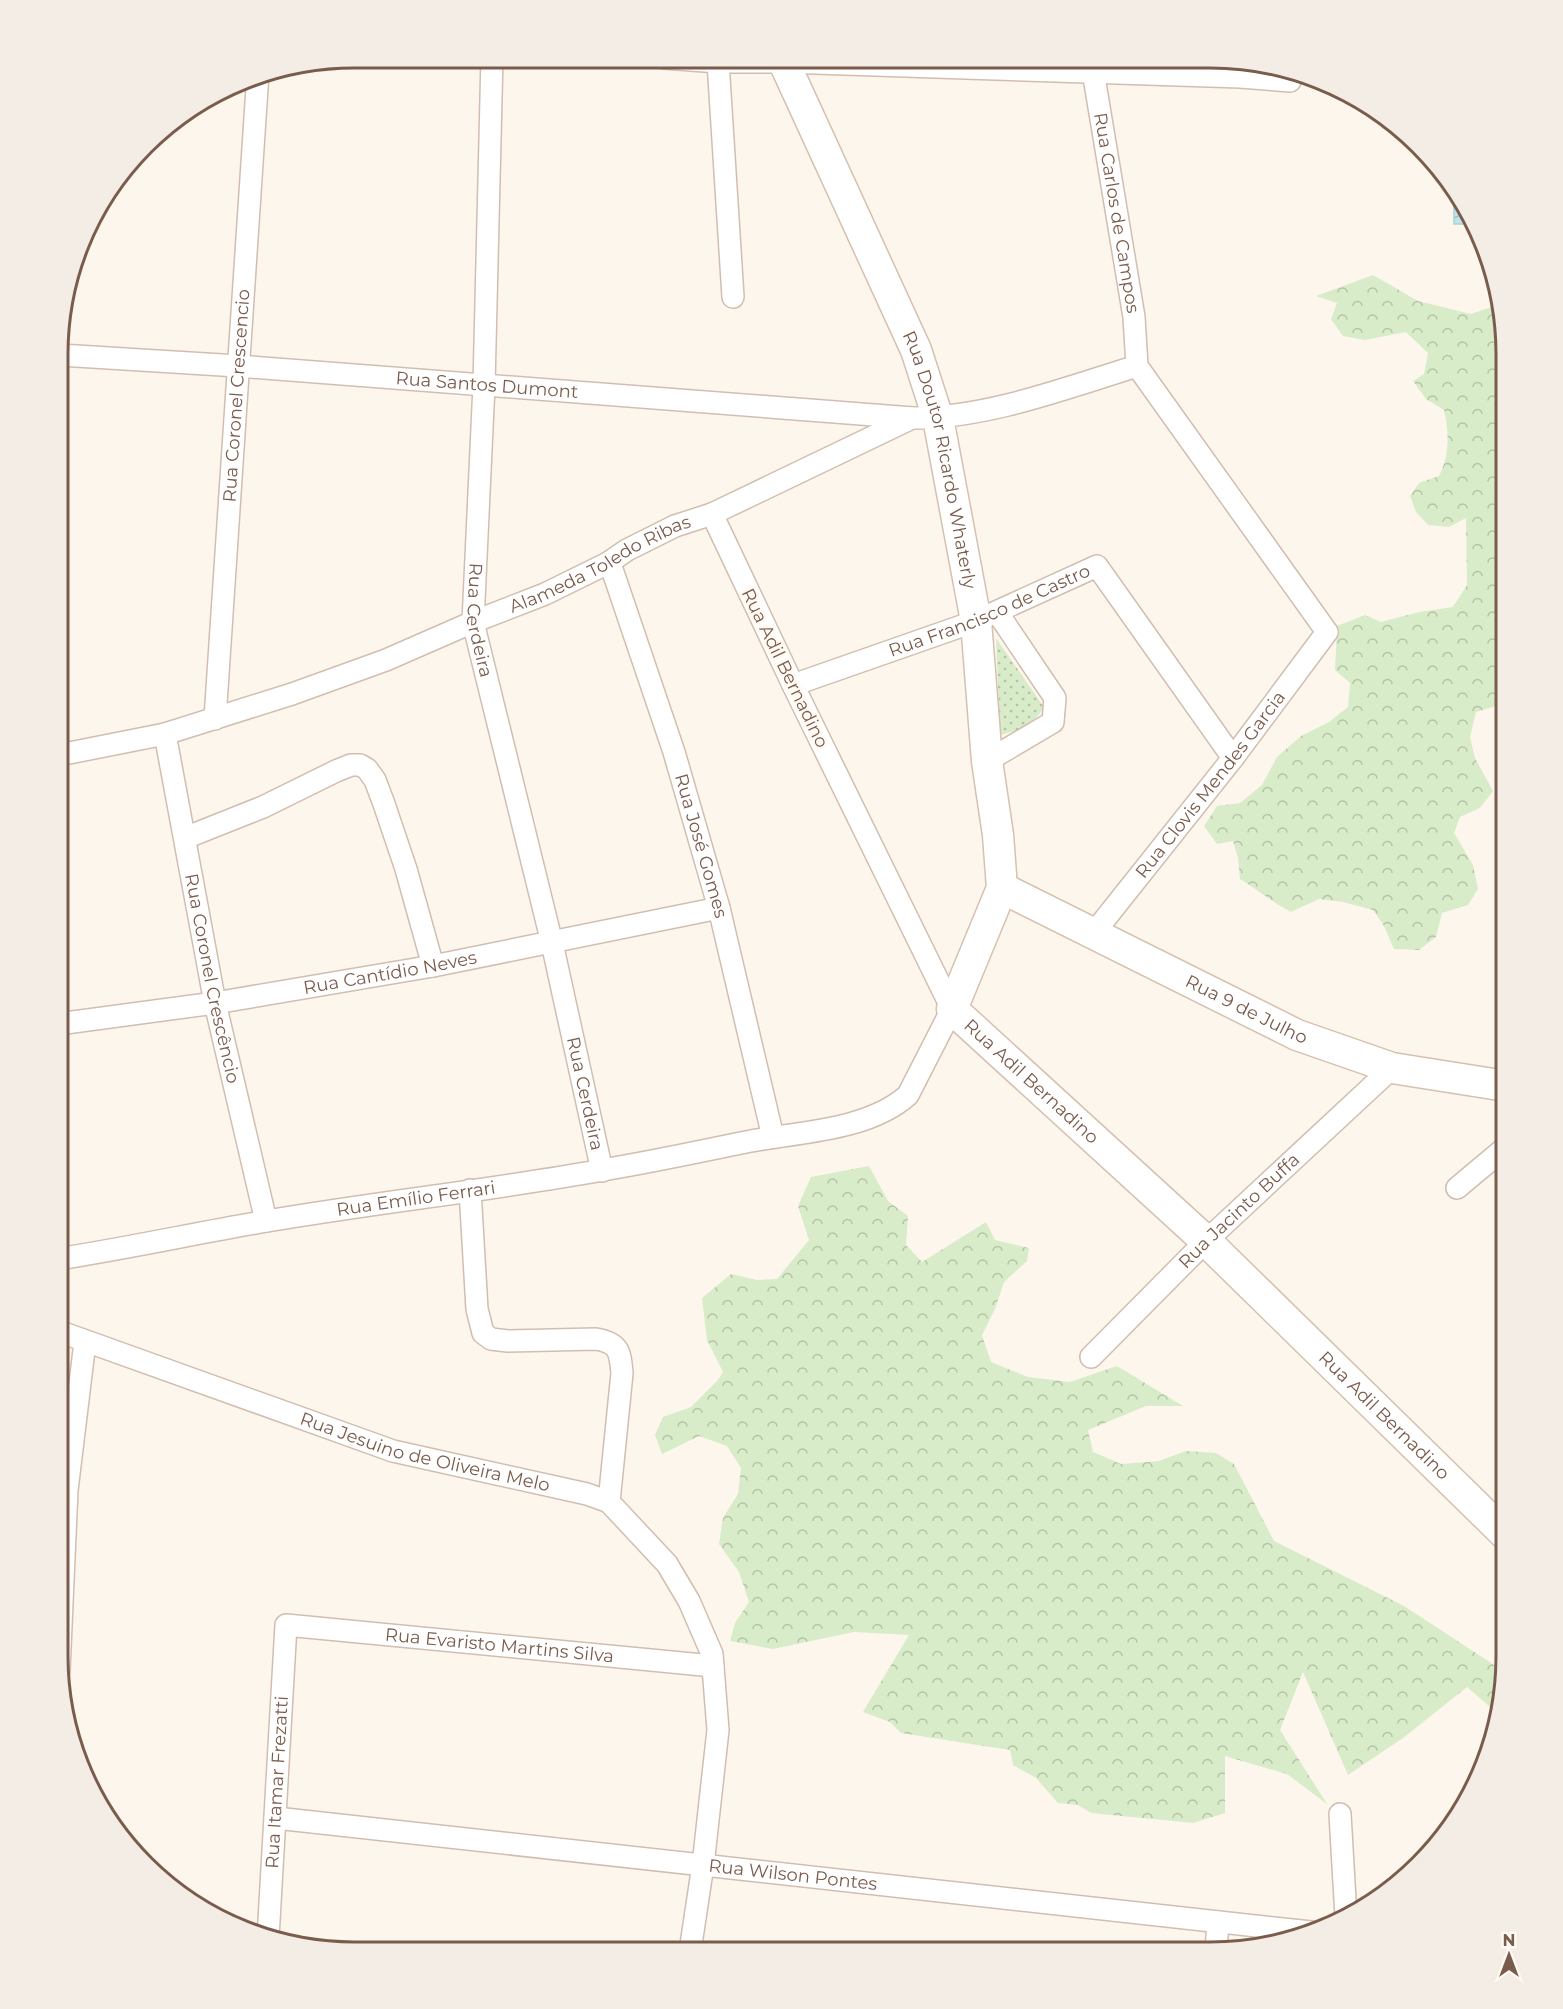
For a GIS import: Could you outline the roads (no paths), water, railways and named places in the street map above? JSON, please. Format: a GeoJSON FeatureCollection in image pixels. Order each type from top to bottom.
{"type":"FeatureCollection","features":[{"type":"Feature","properties":{"kind":"main road","name":"Rua Doutor Ricardo Whaterly"},"geometry":{"type":"LineString","coordinates":[[787,68],[916,350],[925,418],[987,616],[987,761],[998,835],[1002,888]]}},
{"type":"Feature","properties":{"kind":"main road"},"geometry":{"type":"LineString","coordinates":[[952,1009],[1002,888]]}},
{"type":"Feature","properties":{"kind":"main road","name":"Rua 9 de Julho"},"geometry":{"type":"LineString","coordinates":[[1002,888],[1297,1035],[1392,1068],[1496,1084]]}},
{"type":"Feature","properties":{"kind":"main road","name":"Rua Adil Bernadino"},"geometry":{"type":"LineString","coordinates":[[952,1009],[1206,1240],[1496,1525]]}},
{"type":"Feature","properties":{"kind":"street","name":"Rua Cerdeira"},"geometry":{"type":"LineString","coordinates":[[492,68],[484,385],[473,622],[552,943],[602,1170]]}},
{"type":"Feature","properties":{"kind":"street"},"geometry":{"type":"LineString","coordinates":[[718,68],[733,297]]}},
{"type":"Feature","properties":{"kind":"street","name":"Rua Carlos de Campos"},"geometry":{"type":"LineString","coordinates":[[1092,68],[1134,317],[1137,366]]}},
{"type":"Feature","properties":{"kind":"street"},"geometry":{"type":"LineString","coordinates":[[1247,70],[1290,81]]}},
{"type":"Feature","properties":{"kind":"street","name":"Rua Coronel Crescencio"},"geometry":{"type":"LineString","coordinates":[[215,719],[257,84]]}},
{"type":"Feature","properties":{"kind":"street","name":"Rua Santos Dumont"},"geometry":{"type":"LineString","coordinates":[[68,355],[238,366],[925,418]]}},
{"type":"Feature","properties":{"kind":"street","name":"Alameda Toledo Ribas"},"geometry":{"type":"LineString","coordinates":[[68,753],[165,734],[386,660],[545,594],[675,526],[712,514],[925,418],[1010,404],[1137,366]]}},
{"type":"Feature","properties":{"kind":"street","name":"Rua Clovis Mendes Garcia"},"geometry":{"type":"LineString","coordinates":[[1093,934],[1233,759],[1327,632],[1137,366]]}},
{"type":"Feature","properties":{"kind":"street","name":"Rua Adil Bernadino"},"geometry":{"type":"LineString","coordinates":[[712,514],[952,1009]]}},
{"type":"Feature","properties":{"kind":"street","name":"Rua José Gomes"},"geometry":{"type":"LineString","coordinates":[[608,563],[674,752],[719,908],[773,1137]]}},
{"type":"Feature","properties":{"kind":"street","name":"Rua Francisco de Castro"},"geometry":{"type":"LineString","coordinates":[[793,685],[987,616],[1097,566],[1233,759]]}},
{"type":"Feature","properties":{"kind":"street"},"geometry":{"type":"LineString","coordinates":[[987,616],[1055,698],[1053,722],[987,761]]}},
{"type":"Feature","properties":{"kind":"street","name":"Rua Coronel Crescêncio"},"geometry":{"type":"LineString","coordinates":[[165,734],[215,1003],[266,1221]]}},
{"type":"Feature","properties":{"kind":"street"},"geometry":{"type":"LineString","coordinates":[[185,838],[263,807],[351,765],[360,765],[368,769],[375,780],[406,869],[433,966]]}},
{"type":"Feature","properties":{"kind":"street","name":"Rua Cantídio Neves"},"geometry":{"type":"LineString","coordinates":[[68,1023],[215,1003],[433,966],[719,908]]}},
{"type":"Feature","properties":{"kind":"street","name":"Rua Emílio Ferrari"},"geometry":{"type":"LineString","coordinates":[[68,1257],[266,1221],[602,1170],[842,1126],[877,1115],[897,1105],[908,1095],[952,1009]]}},
{"type":"Feature","properties":{"kind":"street","name":"Rua Jacinto Buffa"},"geometry":{"type":"LineString","coordinates":[[1091,1358],[1206,1240],[1392,1068]]}},
{"type":"Feature","properties":{"kind":"street"},"geometry":{"type":"LineString","coordinates":[[1458,1188],[1496,1156]]}},
{"type":"Feature","properties":{"kind":"street"},"geometry":{"type":"LineString","coordinates":[[470,1190],[477,1308],[483,1333],[491,1339],[507,1341],[596,1339],[608,1341],[616,1346],[620,1355],[622,1373],[609,1502]]}},
{"type":"Feature","properties":{"kind":"street","name":"Rua Jesuino de Oliveira Melo"},"geometry":{"type":"LineString","coordinates":[[68,1335],[393,1451],[587,1494],[609,1502],[667,1564],[689,1601],[712,1654],[718,1730],[703,1865],[691,1942]]}},
{"type":"Feature","properties":{"kind":"street"},"geometry":{"type":"LineString","coordinates":[[68,1450],[85,1342]]}},
{"type":"Feature","properties":{"kind":"street","name":"Rua Evaristo Martins Silva"},"geometry":{"type":"LineString","coordinates":[[286,1625],[713,1666]]}},
{"type":"Feature","properties":{"kind":"street","name":"Rua Itamar Frezatti"},"geometry":{"type":"LineString","coordinates":[[269,1929],[286,1625]]}},
{"type":"Feature","properties":{"kind":"street"},"geometry":{"type":"LineString","coordinates":[[1340,1814],[1345,1907]]}},
{"type":"Feature","properties":{"kind":"street","name":"Rua Wilson Pontes"},"geometry":{"type":"LineString","coordinates":[[276,1818],[1291,1930]]}},
{"type":"Feature","properties":{"kind":"street"},"geometry":{"type":"LineString","coordinates":[[1217,1942],[1218,1922]]}},
{"type":"Feature","properties":{"kind":"water"},"geometry":{"type":"Polygon","coordinates":[[[1454,205],[1464,224],[1454,224],[1454,205]]]}}]}
